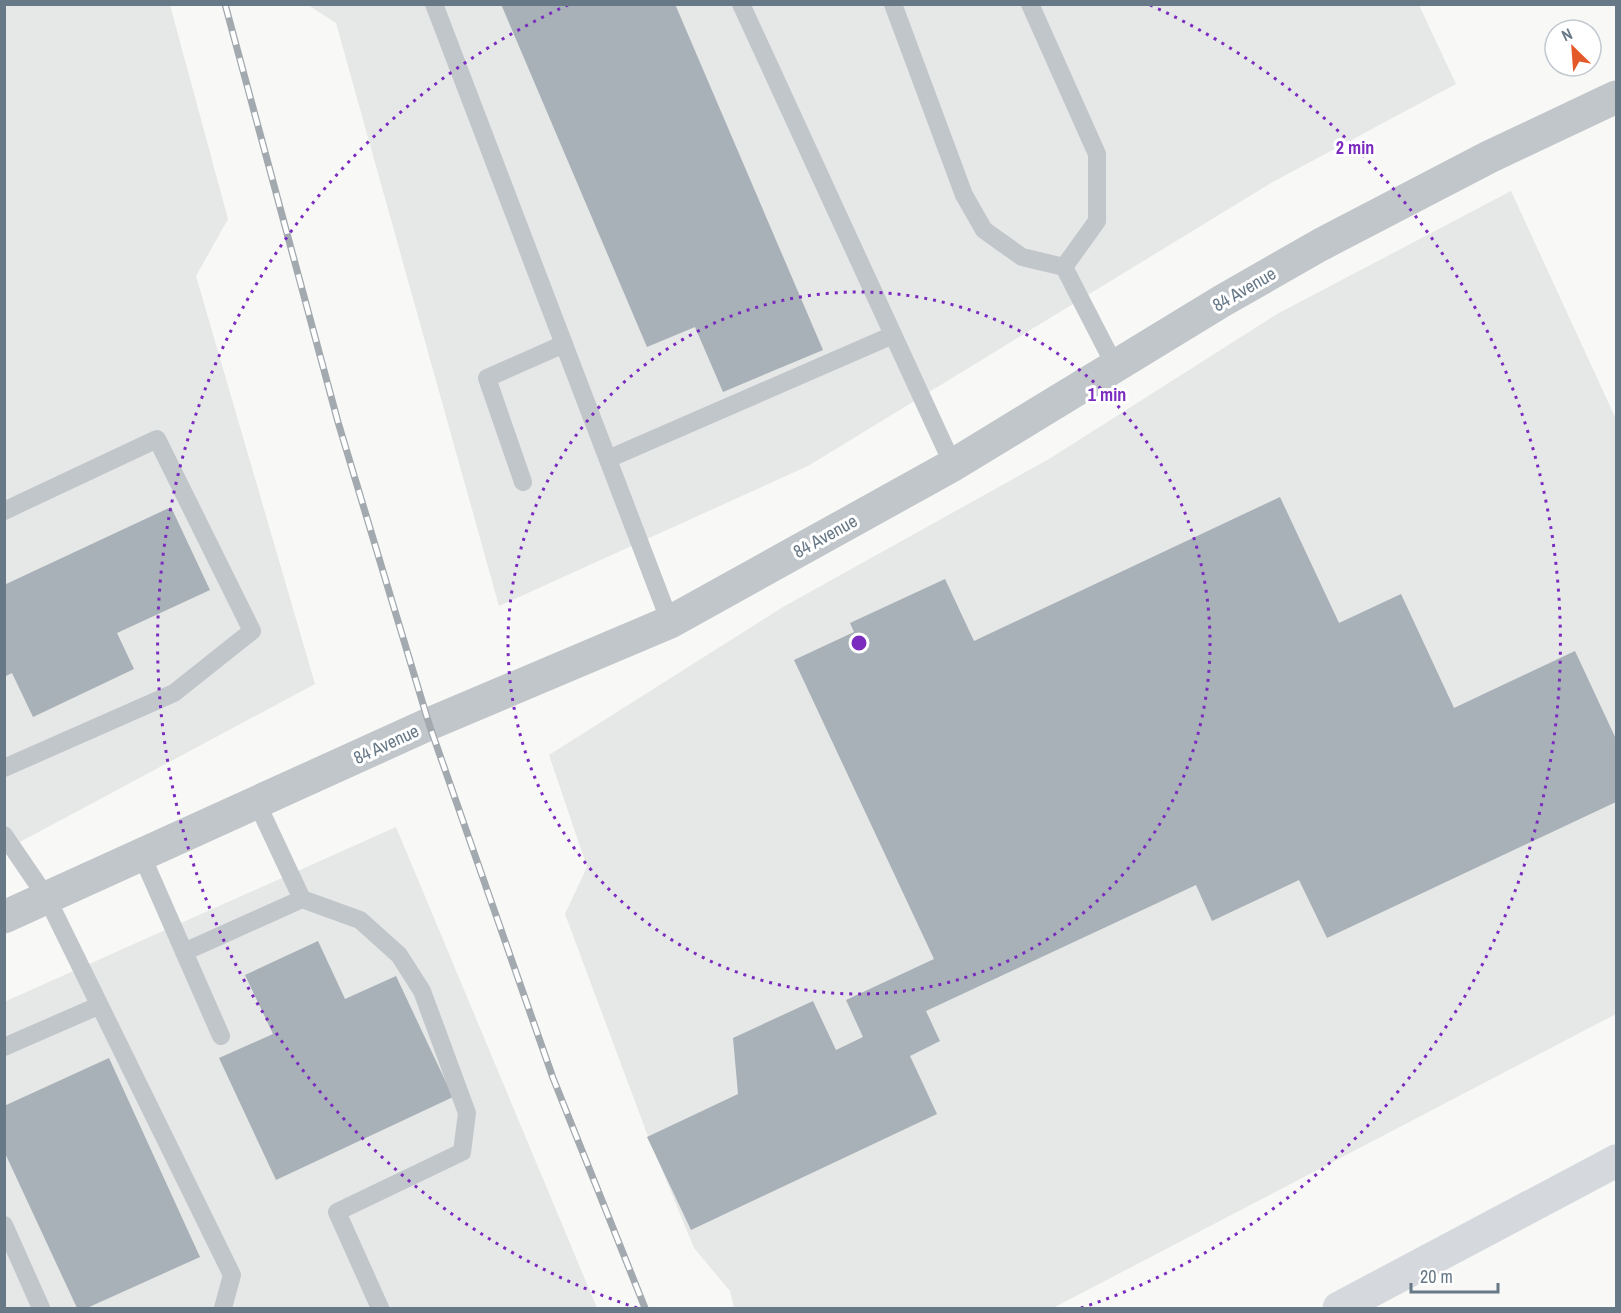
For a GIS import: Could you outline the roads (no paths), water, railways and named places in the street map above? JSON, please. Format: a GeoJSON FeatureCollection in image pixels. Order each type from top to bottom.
{"type":"FeatureCollection","features":[{"type":"Feature","properties":{"kind":"highway"},"geometry":{"type":"LineString","coordinates":[[1339,1308],[1617,1161]]}},
{"type":"Feature","properties":{"kind":"street","name":"84 Avenue"},"geometry":{"type":"LineString","coordinates":[[4,917],[429,724],[670,622],[953,465],[1320,245],[1489,157],[1617,97]]}},
{"type":"Feature","properties":{"kind":"lane"},"geometry":{"type":"LineString","coordinates":[[434,4],[670,622]]}},
{"type":"Feature","properties":{"kind":"lane"},"geometry":{"type":"LineString","coordinates":[[741,4],[953,465]]}},
{"type":"Feature","properties":{"kind":"lane"},"geometry":{"type":"LineString","coordinates":[[893,4],[964,195],[984,230],[1022,257],[1064,267],[1115,366]]}},
{"type":"Feature","properties":{"kind":"lane"},"geometry":{"type":"LineString","coordinates":[[1030,4],[1096,154],[1097,221],[1064,267]]}},
{"type":"Feature","properties":{"kind":"lane"},"geometry":{"type":"LineString","coordinates":[[608,459],[893,335]]}},
{"type":"Feature","properties":{"kind":"lane"},"geometry":{"type":"LineString","coordinates":[[522,482],[487,378],[564,344]]}},
{"type":"Feature","properties":{"kind":"lane"},"geometry":{"type":"LineString","coordinates":[[4,511],[157,439],[252,631],[174,693],[4,768]]}},
{"type":"Feature","properties":{"kind":"lane"},"geometry":{"type":"LineString","coordinates":[[258,803],[302,899]]}},
{"type":"Feature","properties":{"kind":"lane"},"geometry":{"type":"LineString","coordinates":[[4,835],[47,898],[232,1275],[223,1308]]}},
{"type":"Feature","properties":{"kind":"lane"},"geometry":{"type":"LineString","coordinates":[[142,856],[220,1036]]}},
{"type":"Feature","properties":{"kind":"lane"},"geometry":{"type":"LineString","coordinates":[[184,952],[302,899],[360,920],[399,955],[422,991],[467,1113],[462,1152],[337,1212],[380,1308]]}},
{"type":"Feature","properties":{"kind":"lane"},"geometry":{"type":"LineString","coordinates":[[4,1047],[98,1006]]}},
{"type":"Feature","properties":{"kind":"lane"},"geometry":{"type":"LineString","coordinates":[[4,1225],[41,1308]]}},
{"type":"Feature","properties":{"kind":"railway"},"geometry":{"type":"LineString","coordinates":[[225,4],[338,422],[429,724],[553,1078],[645,1308]]}}]}
